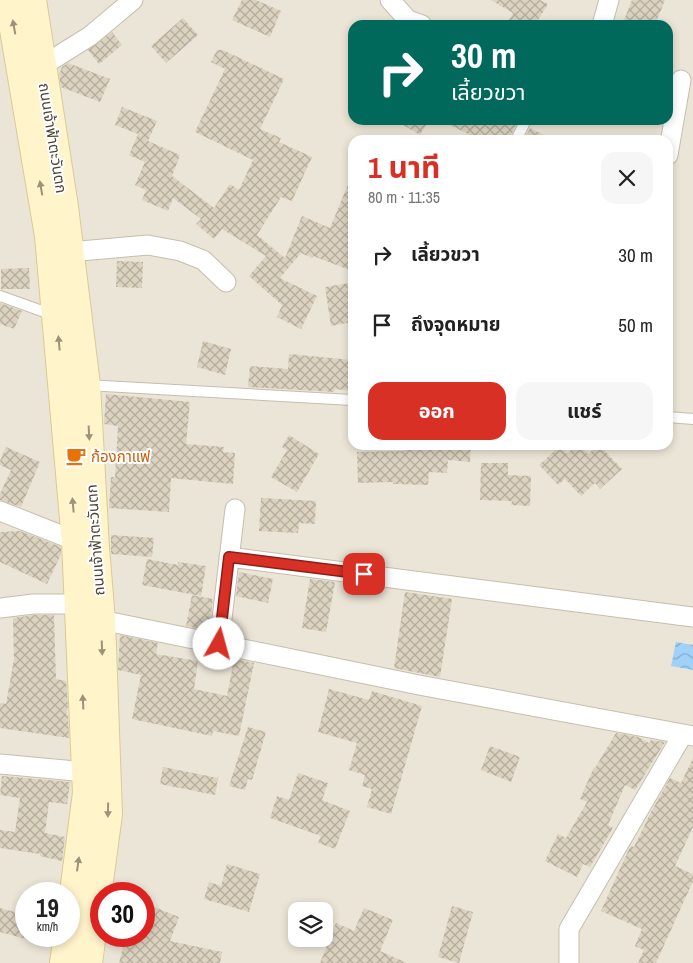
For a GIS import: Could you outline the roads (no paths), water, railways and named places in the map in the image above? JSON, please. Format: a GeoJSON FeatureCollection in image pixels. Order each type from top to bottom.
{"type":"FeatureCollection","features":[{"type":"Feature","properties":{"kind":"main road","name":"ถนนเจ้าฟ้าตะวันตก"},"geometry":{"type":"LineString","coordinates":[[9,0],[49,236],[76,541],[88,793],[76,882]]}},
{"type":"Feature","properties":{"kind":"main road","name":"ถนนเจ้าฟ้าตะวันตก"},"geometry":{"type":"LineString","coordinates":[[32,0],[64,207],[86,385],[101,620],[108,814],[88,963]]}},
{"type":"Feature","properties":{"kind":"main road"},"geometry":{"type":"LineString","coordinates":[[64,963],[66,947]]}},
{"type":"Feature","properties":{"kind":"street"},"geometry":{"type":"LineString","coordinates":[[42,66],[90,36],[133,0]]}},
{"type":"Feature","properties":{"kind":"street"},"geometry":{"type":"LineString","coordinates":[[390,0],[408,20]]}},
{"type":"Feature","properties":{"kind":"street"},"geometry":{"type":"LineString","coordinates":[[603,20],[609,0]]}},
{"type":"Feature","properties":{"kind":"street"},"geometry":{"type":"LineString","coordinates":[[673,123],[680,79]]}},
{"type":"Feature","properties":{"kind":"street"},"geometry":{"type":"LineString","coordinates":[[69,252],[148,245],[180,251],[203,260],[226,282]]}},
{"type":"Feature","properties":{"kind":"street"},"geometry":{"type":"LineString","coordinates":[[219,644],[234,509]]}},
{"type":"Feature","properties":{"kind":"street"},"geometry":{"type":"LineString","coordinates":[[0,511],[76,541]]}},
{"type":"Feature","properties":{"kind":"street"},"geometry":{"type":"LineString","coordinates":[[229,557],[693,617]]}},
{"type":"Feature","properties":{"kind":"street"},"geometry":{"type":"LineString","coordinates":[[0,608],[33,604],[79,604]]}},
{"type":"Feature","properties":{"kind":"street"},"geometry":{"type":"LineString","coordinates":[[101,620],[419,685],[688,735],[569,928],[569,963]]}},
{"type":"Feature","properties":{"kind":"street"},"geometry":{"type":"LineString","coordinates":[[0,764],[86,772]]}},
{"type":"Feature","properties":{"kind":"lane"},"geometry":{"type":"LineString","coordinates":[[0,296],[56,317]]}},
{"type":"Feature","properties":{"kind":"lane"},"geometry":{"type":"LineString","coordinates":[[86,385],[348,400]]}},
{"type":"Feature","properties":{"kind":"lane"},"geometry":{"type":"LineString","coordinates":[[673,417],[693,419]]}},
{"type":"Feature","properties":{"kind":"water"},"geometry":{"type":"Polygon","coordinates":[[[676,642],[693,645],[693,670],[671,666],[676,642]]]}},
{"type":"Feature","properties":{"kind":"place","name":"ก้องกาแฟ"},"geometry":{"type":"Point","coordinates":[76,456]}}]}
